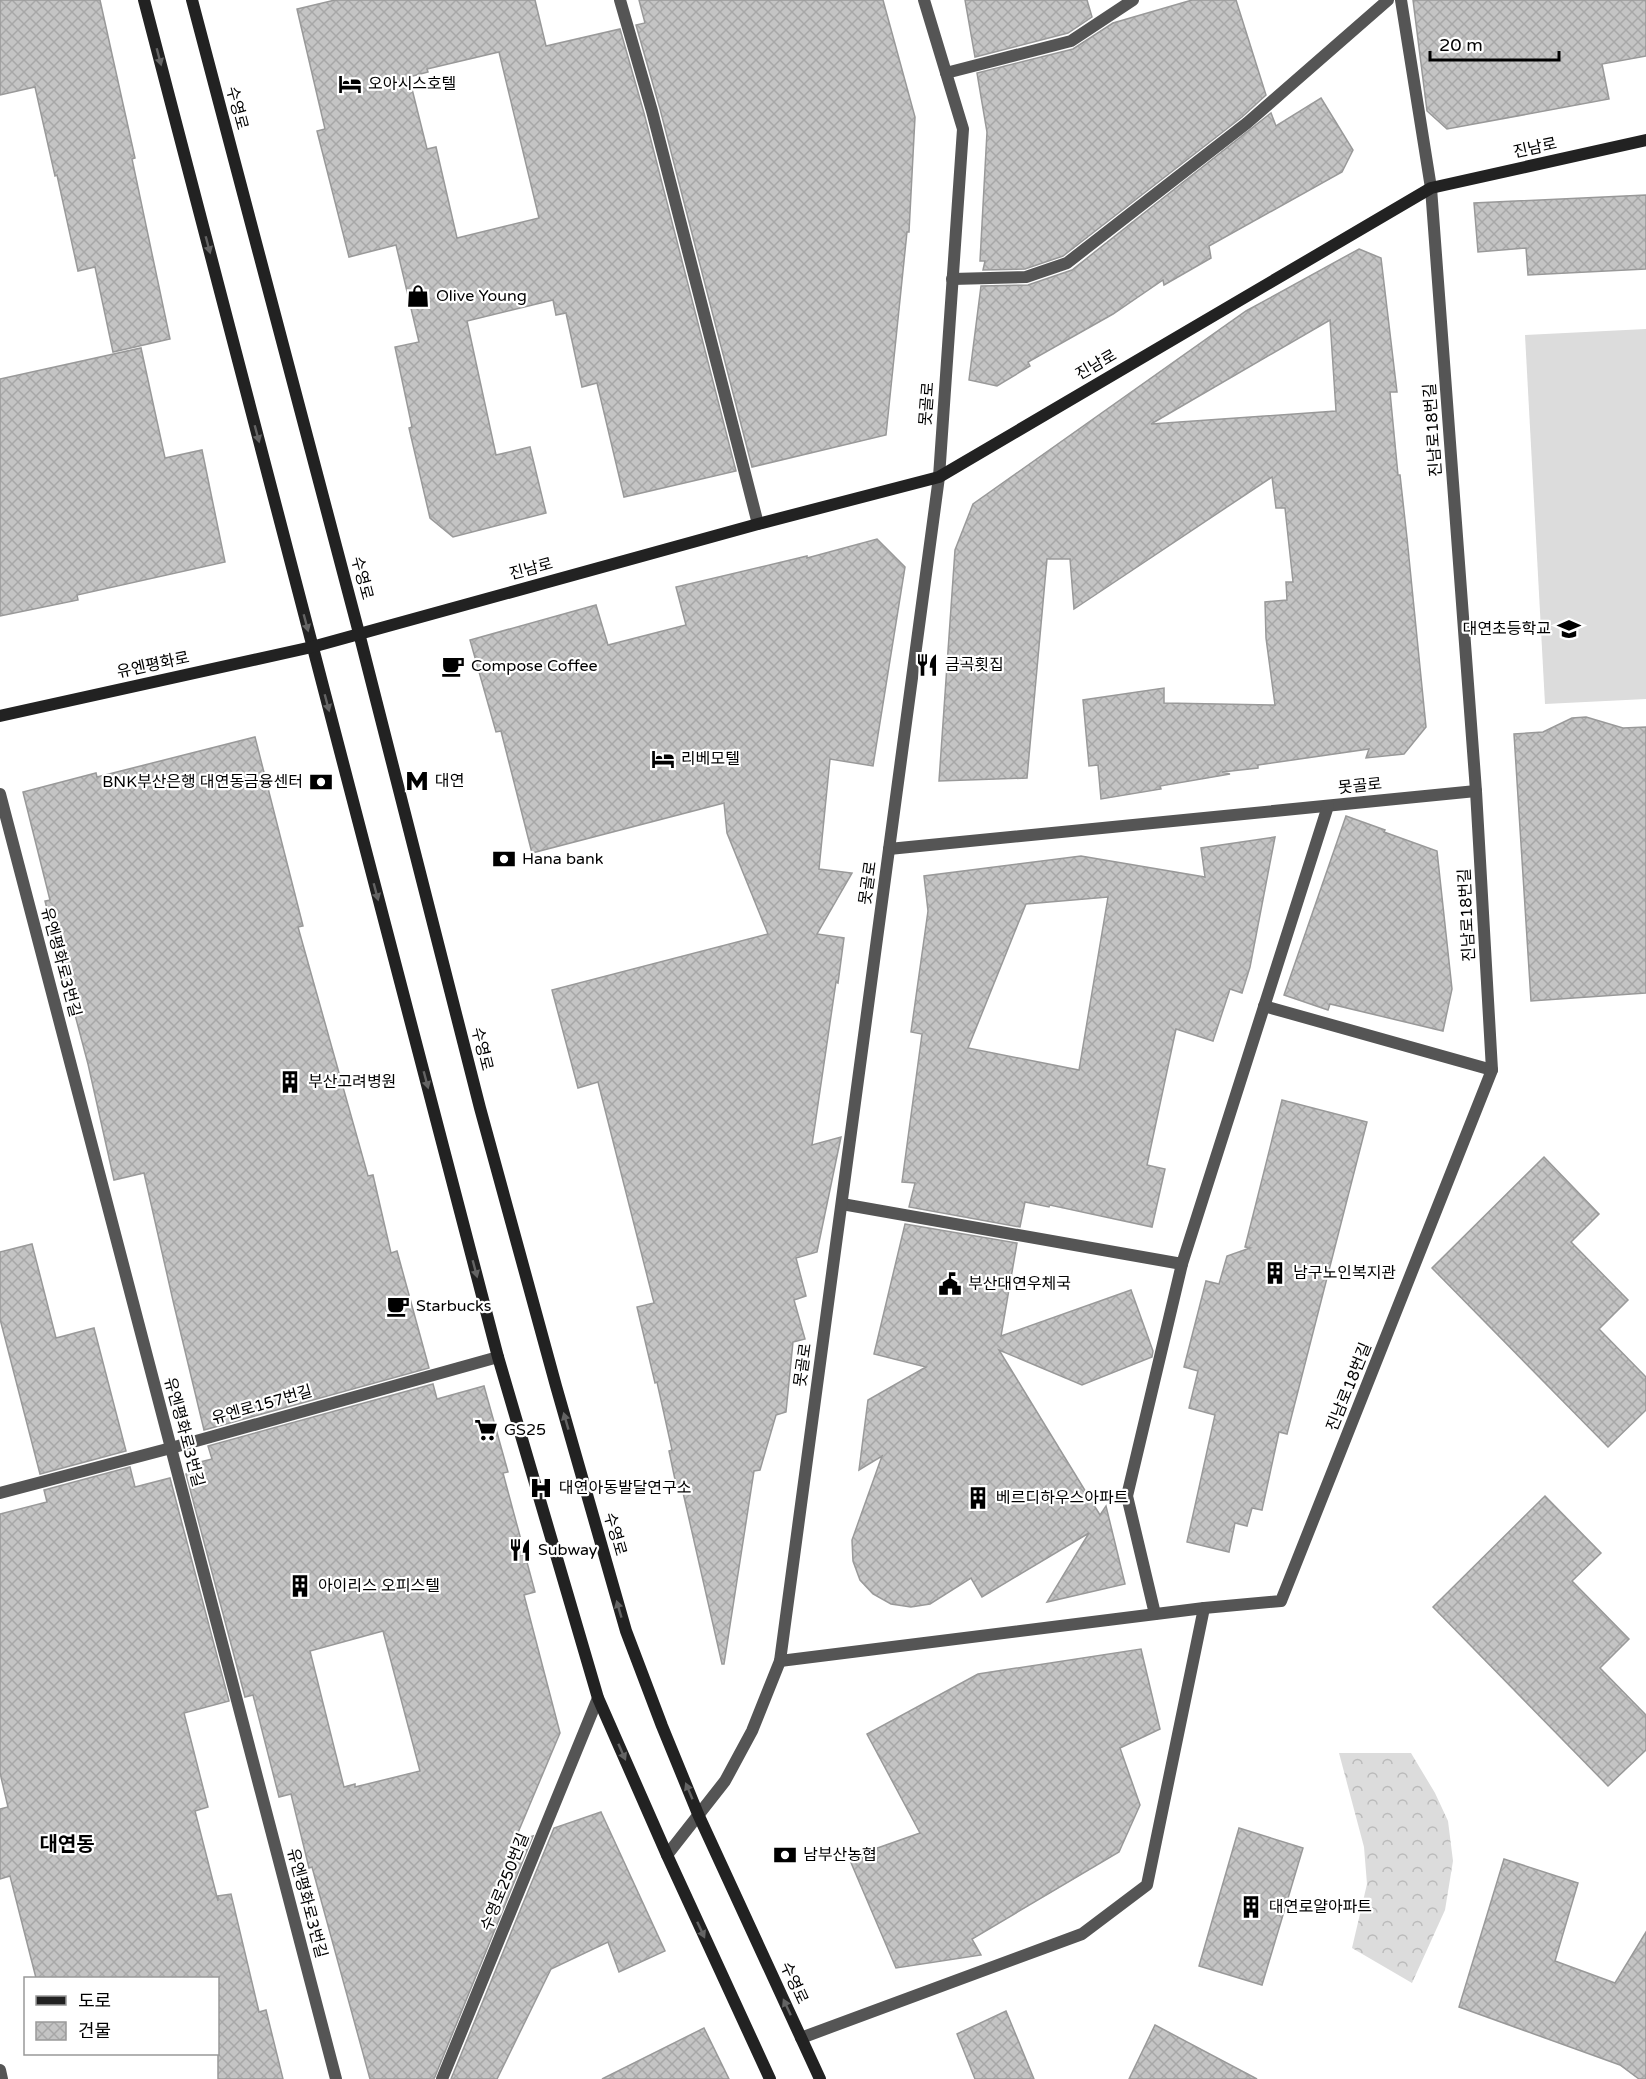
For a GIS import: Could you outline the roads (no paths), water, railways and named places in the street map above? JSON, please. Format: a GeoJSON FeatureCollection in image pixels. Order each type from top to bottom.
{"type":"FeatureCollection","features":[{"type":"Feature","properties":{"kind":"main road"},"geometry":{"type":"LineString","coordinates":[[144,0],[498,1357],[598,1698],[770,2079]]}},
{"type":"Feature","properties":{"kind":"main road","name":"수영로"},"geometry":{"type":"LineString","coordinates":[[192,0],[359,633],[480,1108],[626,1631],[699,1814],[820,2079]]}},
{"type":"Feature","properties":{"kind":"main road","name":"진남로"},"geometry":{"type":"LineString","coordinates":[[312,646],[939,477],[1431,188],[1646,140]]}},
{"type":"Feature","properties":{"kind":"main road","name":"유엔평화로"},"geometry":{"type":"LineString","coordinates":[[0,716],[312,646]]}},
{"type":"Feature","properties":{"kind":"street"},"geometry":{"type":"LineString","coordinates":[[620,0],[652,111],[758,524]]}},
{"type":"Feature","properties":{"kind":"street","name":"못골로"},"geometry":{"type":"LineString","coordinates":[[667,1855],[725,1781],[752,1731],[780,1661],[939,477],[963,129],[924,0]]}},
{"type":"Feature","properties":{"kind":"street"},"geometry":{"type":"LineString","coordinates":[[946,73],[1071,41],[1133,0]]}},
{"type":"Feature","properties":{"kind":"street"},"geometry":{"type":"LineString","coordinates":[[952,279],[1026,277],[1066,263],[1247,123],[1388,0]]}},
{"type":"Feature","properties":{"kind":"street"},"geometry":{"type":"LineString","coordinates":[[1401,0],[1431,188]]}},
{"type":"Feature","properties":{"kind":"street","name":"진남로18번길"},"geometry":{"type":"LineString","coordinates":[[1204,1608],[1281,1601],[1492,1070],[1476,791],[1431,188]]}},
{"type":"Feature","properties":{"kind":"street","name":"못골로"},"geometry":{"type":"LineString","coordinates":[[889,849],[1476,791]]}},
{"type":"Feature","properties":{"kind":"street","name":"유엔평화로3번길"},"geometry":{"type":"LineString","coordinates":[[0,794],[336,2079]]}},
{"type":"Feature","properties":{"kind":"street"},"geometry":{"type":"LineString","coordinates":[[1155,1614],[1127,1496],[1182,1264],[1328,806]]}},
{"type":"Feature","properties":{"kind":"street"},"geometry":{"type":"LineString","coordinates":[[1264,1006],[1492,1070]]}},
{"type":"Feature","properties":{"kind":"street"},"geometry":{"type":"LineString","coordinates":[[842,1204],[1182,1264]]}},
{"type":"Feature","properties":{"kind":"street","name":"유엔로157번길"},"geometry":{"type":"LineString","coordinates":[[0,1493],[498,1357]]}},
{"type":"Feature","properties":{"kind":"street"},"geometry":{"type":"LineString","coordinates":[[780,1661],[1204,1608],[1147,1885],[1082,1934],[801,2038]]}},
{"type":"Feature","properties":{"kind":"street","name":"수영로250번길"},"geometry":{"type":"LineString","coordinates":[[442,2079],[598,1698]]}},
{"type":"Feature","properties":{"kind":"street"},"geometry":{"type":"LineString","coordinates":[[0,2070],[2,2079]]}},
{"type":"Feature","properties":{"kind":"place","name":"오아시스호텔"},"geometry":{"type":"Point","coordinates":[350,84]}},
{"type":"Feature","properties":{"kind":"place","name":"Olive Young"},"geometry":{"type":"Point","coordinates":[418,296]}},
{"type":"Feature","properties":{"kind":"place","name":"대연초등학교"},"geometry":{"type":"Point","coordinates":[1569,629]}},
{"type":"Feature","properties":{"kind":"place","name":"금곡횟집"},"geometry":{"type":"Point","coordinates":[927,665]}},
{"type":"Feature","properties":{"kind":"place","name":"Compose Coffee"},"geometry":{"type":"Point","coordinates":[453,666]}},
{"type":"Feature","properties":{"kind":"place","name":"리베모텔"},"geometry":{"type":"Point","coordinates":[663,759]}},
{"type":"Feature","properties":{"kind":"place","name":"대연"},"geometry":{"type":"Point","coordinates":[417,781]}},
{"type":"Feature","properties":{"kind":"place","name":"BNK부산은행 대연동금융센터"},"geometry":{"type":"Point","coordinates":[321,782]}},
{"type":"Feature","properties":{"kind":"place","name":"Hana bank"},"geometry":{"type":"Point","coordinates":[504,859]}},
{"type":"Feature","properties":{"kind":"place","name":"부산고려병원"},"geometry":{"type":"Point","coordinates":[290,1082]}},
{"type":"Feature","properties":{"kind":"place","name":"남구노인복지관"},"geometry":{"type":"Point","coordinates":[1275,1273]}},
{"type":"Feature","properties":{"kind":"place","name":"부산대연우체국"},"geometry":{"type":"Point","coordinates":[950,1284]}},
{"type":"Feature","properties":{"kind":"place","name":"Starbucks"},"geometry":{"type":"Point","coordinates":[398,1306]}},
{"type":"Feature","properties":{"kind":"place","name":"GS25"},"geometry":{"type":"Point","coordinates":[486,1430]}},
{"type":"Feature","properties":{"kind":"place","name":"대연아동발달연구소"},"geometry":{"type":"Point","coordinates":[541,1488]}},
{"type":"Feature","properties":{"kind":"place","name":"베르디하우스아파트"},"geometry":{"type":"Point","coordinates":[978,1498]}},
{"type":"Feature","properties":{"kind":"place","name":"Subway"},"geometry":{"type":"Point","coordinates":[520,1550]}},
{"type":"Feature","properties":{"kind":"place","name":"아이리스 오피스텔"},"geometry":{"type":"Point","coordinates":[300,1586]}},
{"type":"Feature","properties":{"kind":"place","name":"남부산농협"},"geometry":{"type":"Point","coordinates":[785,1855]}},
{"type":"Feature","properties":{"kind":"place","name":"대연로얄아파트"},"geometry":{"type":"Point","coordinates":[1251,1907]}},
{"type":"Feature","properties":{"kind":"district","name":"대연동"},"geometry":{"type":"Point","coordinates":[67,1845]}}]}
